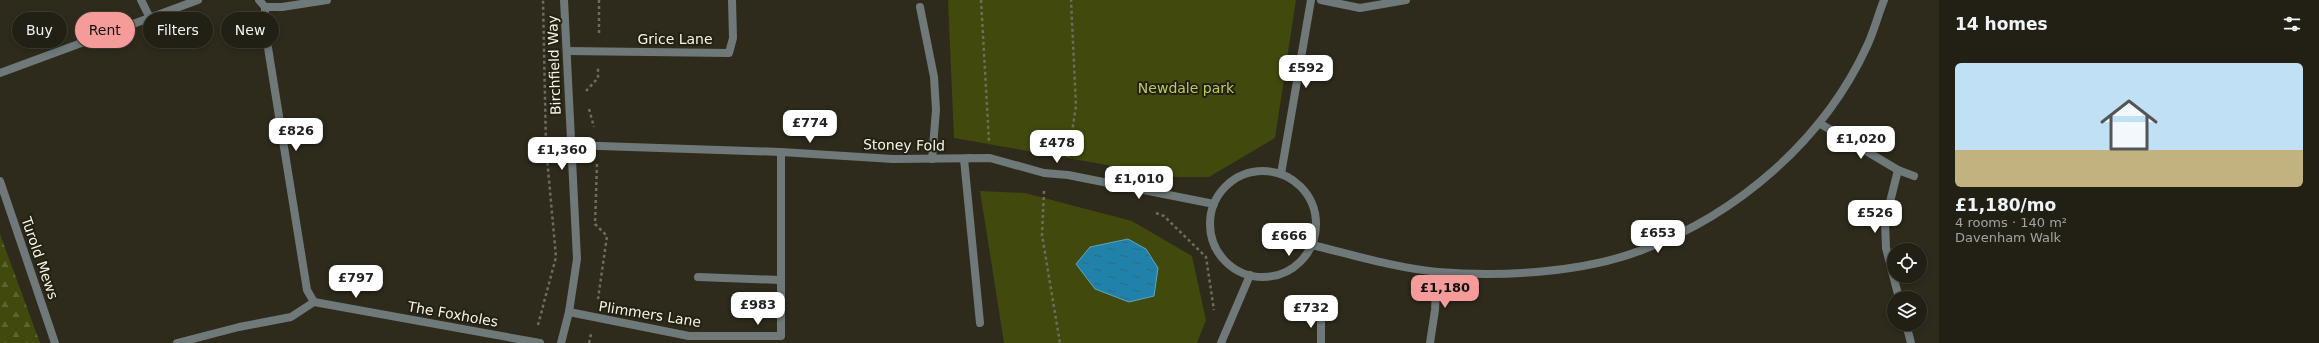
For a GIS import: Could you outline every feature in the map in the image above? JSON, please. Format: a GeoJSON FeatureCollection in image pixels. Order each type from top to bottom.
{"type":"FeatureCollection","features":[{"type":"Feature","properties":{"kind":"street"},"geometry":{"type":"LineString","coordinates":[[141,0],[147,12]]}},
{"type":"Feature","properties":{"kind":"street"},"geometry":{"type":"LineString","coordinates":[[166,12],[198,0]]}},
{"type":"Feature","properties":{"kind":"street"},"geometry":{"type":"LineString","coordinates":[[259,0],[266,7],[282,7],[327,0]]}},
{"type":"Feature","properties":{"kind":"street","name":"Birchfield Way"},"geometry":{"type":"LineString","coordinates":[[561,343],[569,312],[577,259],[570,145],[564,0]]}},
{"type":"Feature","properties":{"kind":"street","name":"Grice Lane"},"geometry":{"type":"LineString","coordinates":[[567,51],[729,52],[734,38],[732,0]]}},
{"type":"Feature","properties":{"kind":"street"},"geometry":{"type":"LineString","coordinates":[[1281,174],[1311,0]]}},
{"type":"Feature","properties":{"kind":"street"},"geometry":{"type":"LineString","coordinates":[[1322,0],[1360,8],[1406,0]]}},
{"type":"Feature","properties":{"kind":"street"},"geometry":{"type":"LineString","coordinates":[[1312,245],[1376,261],[1437,272],[1506,274],[1602,262],[1641,250],[1695,227],[1729,205],[1778,166],[1819,123],[1849,80],[1868,46],[1884,0]]}},
{"type":"Feature","properties":{"kind":"street"},"geometry":{"type":"LineString","coordinates":[[178,343],[239,327],[291,317],[314,302],[307,290],[265,29],[266,7]]}},
{"type":"Feature","properties":{"kind":"street"},"geometry":{"type":"LineString","coordinates":[[920,7],[934,83],[936,110],[932,159]]}},
{"type":"Feature","properties":{"kind":"street"},"geometry":{"type":"LineString","coordinates":[[0,73],[143,21]]}},
{"type":"Feature","properties":{"kind":"street"},"geometry":{"type":"LineString","coordinates":[[1819,123],[1898,170],[1914,176]]}},
{"type":"Feature","properties":{"kind":"street","name":"Stoney Fold"},"geometry":{"type":"LineString","coordinates":[[570,145],[781,152],[893,159],[990,158],[1044,173],[1068,175],[1214,204]]}},
{"type":"Feature","properties":{"kind":"street","name":"Plimmers Lane"},"geometry":{"type":"LineString","coordinates":[[569,312],[689,336],[781,336],[781,152]]}},
{"type":"Feature","properties":{"kind":"street"},"geometry":{"type":"LineString","coordinates":[[980,323],[964,158],[990,158]]}},
{"type":"Feature","properties":{"kind":"street"},"geometry":{"type":"LineString","coordinates":[[1897,291],[1886,248],[1885,222],[1898,170]]}},
{"type":"Feature","properties":{"kind":"street"},"geometry":{"type":"LineString","coordinates":[[1261,171],[1281,174],[1293,180],[1311,202],[1316,219],[1312,245],[1304,257],[1291,269],[1273,276],[1250,275],[1230,266],[1215,248],[1210,234],[1210,215],[1214,204],[1230,182],[1241,176],[1261,171]]}},
{"type":"Feature","properties":{"kind":"street","name":"Turold Mews"},"geometry":{"type":"LineString","coordinates":[[0,181],[55,343]]}},
{"type":"Feature","properties":{"kind":"street"},"geometry":{"type":"LineString","coordinates":[[1430,343],[1435,310],[1437,272]]}},
{"type":"Feature","properties":{"kind":"street"},"geometry":{"type":"LineString","coordinates":[[1221,343],[1250,275]]}},
{"type":"Feature","properties":{"kind":"street"},"geometry":{"type":"LineString","coordinates":[[698,277],[781,280]]}},
{"type":"Feature","properties":{"kind":"street","name":"The Foxholes"},"geometry":{"type":"LineString","coordinates":[[314,302],[537,342]]}},
{"type":"Feature","properties":{"kind":"street"},"geometry":{"type":"LineString","coordinates":[[1321,315],[1321,343]]}},
{"type":"Feature","properties":{"kind":"street"},"geometry":{"type":"LineString","coordinates":[[1908,331],[1911,343]]}},
{"type":"Feature","properties":{"kind":"path"},"geometry":{"type":"LineString","coordinates":[[537,342],[556,257],[546,147],[543,0]]}},
{"type":"Feature","properties":{"kind":"path"},"geometry":{"type":"LineString","coordinates":[[585,92],[598,78],[599,0]]}},
{"type":"Feature","properties":{"kind":"path"},"geometry":{"type":"LineString","coordinates":[[981,0],[990,158]]}},
{"type":"Feature","properties":{"kind":"path"},"geometry":{"type":"LineString","coordinates":[[1068,175],[1068,157],[1076,106],[1071,0]]}},
{"type":"Feature","properties":{"kind":"path"},"geometry":{"type":"LineString","coordinates":[[589,107],[598,145],[595,224],[607,236],[595,318],[589,343]]}},
{"type":"Feature","properties":{"kind":"path"},"geometry":{"type":"LineString","coordinates":[[1044,173],[1042,235],[1060,343]]}},
{"type":"Feature","properties":{"kind":"path"},"geometry":{"type":"LineString","coordinates":[[1150,210],[1164,216],[1206,257],[1215,315]]}},
{"type":"Feature","properties":{"kind":"green space","name":"Newdale park"},"geometry":{"type":"Polygon","coordinates":[[[948,0],[1296,0],[1275,138],[1209,177],[1175,177],[954,138],[948,0]]]}},
{"type":"Feature","properties":{"kind":"green space"},"geometry":{"type":"Polygon","coordinates":[[[980,191],[1025,193],[1132,221],[1192,256],[1206,320],[1197,343],[1004,343],[980,191]]]}},
{"type":"Feature","properties":{"kind":"green space"},"geometry":{"type":"Polygon","coordinates":[[[0,234],[40,343],[0,343],[0,234]]]}},
{"type":"Feature","properties":{"kind":"water"},"geometry":{"type":"Polygon","coordinates":[[[1128,239],[1146,249],[1158,268],[1154,296],[1129,302],[1095,289],[1076,264],[1090,247],[1128,239]]]}}]}
